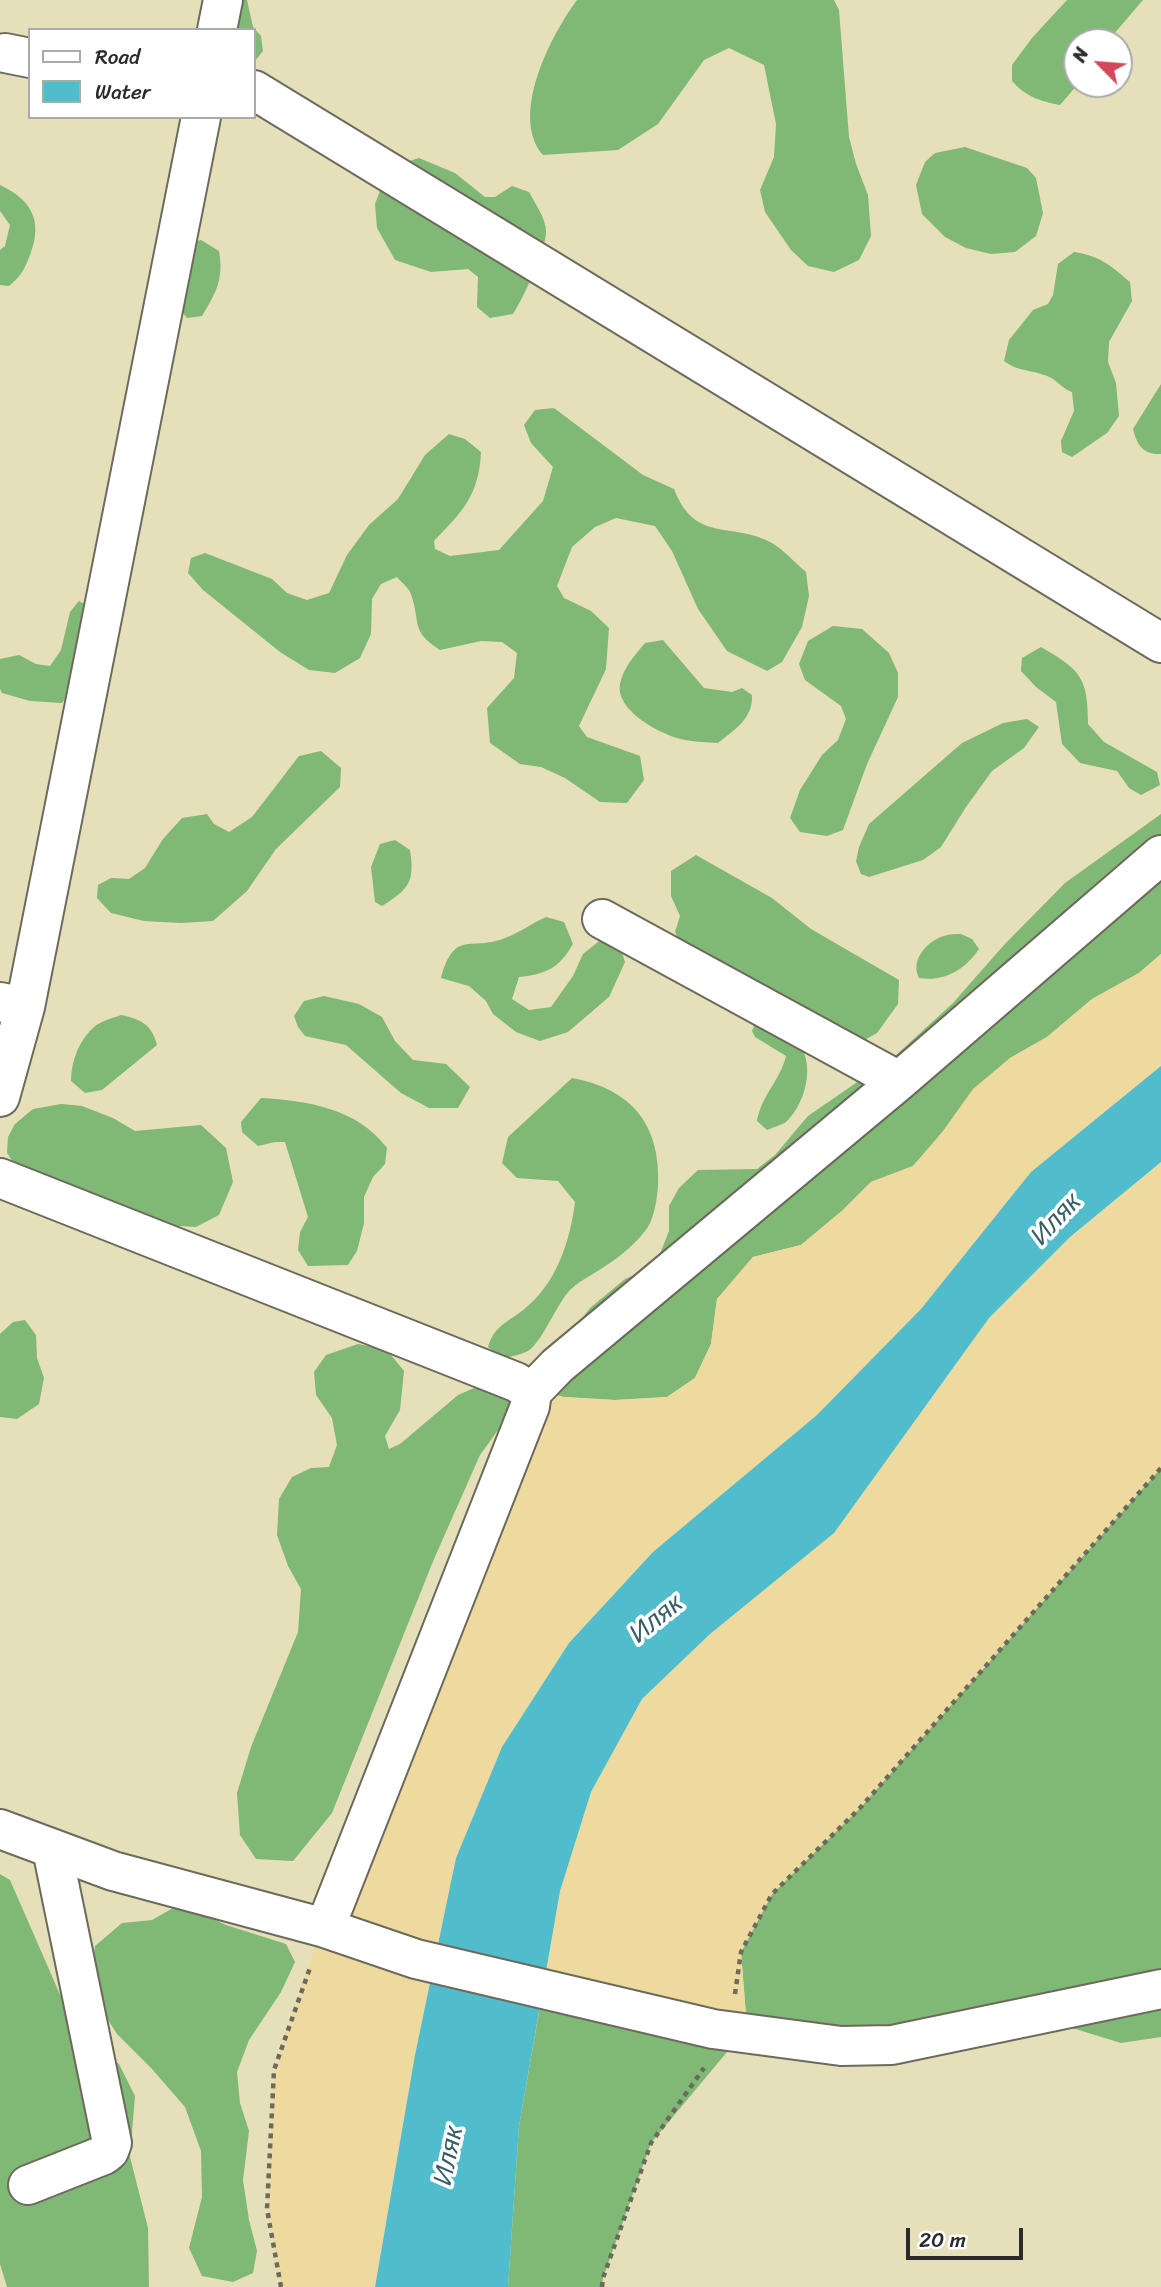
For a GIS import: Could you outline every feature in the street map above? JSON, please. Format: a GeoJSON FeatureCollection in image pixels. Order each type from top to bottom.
{"type":"FeatureCollection","features":[{"type":"Feature","properties":{"kind":"street"},"geometry":{"type":"LineString","coordinates":[[217,28],[223,0]]}},
{"type":"Feature","properties":{"kind":"street"},"geometry":{"type":"LineString","coordinates":[[256,91],[1161,643]]}},
{"type":"Feature","properties":{"kind":"street"},"geometry":{"type":"LineString","coordinates":[[0,1097],[13,1005],[201,119]]}},
{"type":"Feature","properties":{"kind":"street"},"geometry":{"type":"LineString","coordinates":[[324,1928],[525,1419],[532,1392],[557,1366],[899,1081],[1161,855]]}},
{"type":"Feature","properties":{"kind":"street"},"geometry":{"type":"LineString","coordinates":[[602,919],[899,1081]]}},
{"type":"Feature","properties":{"kind":"street"},"geometry":{"type":"LineString","coordinates":[[0,1178],[516,1382],[532,1392]]}},
{"type":"Feature","properties":{"kind":"street"},"geometry":{"type":"LineString","coordinates":[[0,1829],[113,1871],[324,1928],[416,1958],[714,2029],[841,2046],[892,2045],[1161,1989]]}},
{"type":"Feature","properties":{"kind":"street"},"geometry":{"type":"LineString","coordinates":[[28,2185],[104,2155],[112,2143],[52,1849]]}},
{"type":"Feature","properties":{"kind":"path"},"geometry":{"type":"LineString","coordinates":[[602,2287],[651,2143],[714,2029],[741,1952],[772,1894],[860,1808],[1161,1468]]}},
{"type":"Feature","properties":{"kind":"path"},"geometry":{"type":"LineString","coordinates":[[281,2287],[267,2209],[274,2070],[324,1928]]}},
{"type":"Feature","properties":{"kind":"green space"},"geometry":{"type":"Polygon","coordinates":[[[215,0],[247,0],[254,28],[211,28],[215,0]]]}},
{"type":"Feature","properties":{"kind":"green space"},"geometry":{"type":"Polygon","coordinates":[[[577,0],[834,0],[839,10],[849,137],[868,195],[871,236],[859,260],[834,272],[808,266],[791,250],[765,212],[760,190],[774,157],[776,124],[764,65],[729,48],[704,60],[658,124],[618,150],[543,155],[534,139],[530,119],[532,98],[546,54],[577,0]]]}},
{"type":"Feature","properties":{"kind":"green space"},"geometry":{"type":"Polygon","coordinates":[[[1067,0],[1143,0],[1119,28],[1063,28],[1063,98],[1066,98],[1060,105],[1028,95],[1012,81],[1012,65],[1032,38],[1067,0]]]}},
{"type":"Feature","properties":{"kind":"green space"},"geometry":{"type":"Polygon","coordinates":[[[256,30],[261,36],[263,51],[256,60],[256,30]]]}},
{"type":"Feature","properties":{"kind":"green space"},"geometry":{"type":"Polygon","coordinates":[[[965,147],[1027,168],[1036,178],[1043,213],[1036,236],[1015,252],[991,254],[966,248],[945,237],[922,214],[916,185],[925,162],[935,153],[965,147]]]}},
{"type":"Feature","properties":{"kind":"green space"},"geometry":{"type":"Polygon","coordinates":[[[419,158],[455,173],[485,197],[495,197],[512,186],[529,192],[544,222],[545,240],[533,274],[513,314],[490,318],[477,307],[478,277],[468,269],[431,272],[395,260],[377,228],[375,204],[383,183],[403,163],[419,158]]]}},
{"type":"Feature","properties":{"kind":"green space"},"geometry":{"type":"Polygon","coordinates":[[[0,185],[20,197],[35,222],[34,243],[30,255],[22,272],[9,286],[0,285],[0,250],[5,246],[10,225],[0,211],[0,185]]]}},
{"type":"Feature","properties":{"kind":"green space"},"geometry":{"type":"Polygon","coordinates":[[[201,240],[219,251],[220,278],[202,316],[187,318],[178,307],[189,243],[201,240]]]}},
{"type":"Feature","properties":{"kind":"green space"},"geometry":{"type":"Polygon","coordinates":[[[1074,252],[1098,259],[1123,276],[1130,282],[1132,301],[1109,342],[1108,362],[1116,383],[1119,416],[1107,433],[1072,457],[1062,452],[1061,441],[1074,411],[1072,392],[1047,376],[1004,361],[1009,340],[1033,310],[1048,304],[1053,295],[1058,264],[1074,252]]]}},
{"type":"Feature","properties":{"kind":"green space"},"geometry":{"type":"Polygon","coordinates":[[[1161,384],[1161,454],[1155,454],[1142,448],[1133,429],[1161,384]]]}},
{"type":"Feature","properties":{"kind":"green space"},"geometry":{"type":"Polygon","coordinates":[[[554,408],[643,475],[674,489],[693,518],[716,528],[743,533],[772,543],[806,572],[809,596],[802,627],[782,662],[767,671],[727,651],[698,609],[672,551],[655,526],[616,518],[595,527],[572,547],[557,586],[564,598],[591,611],[609,628],[606,669],[579,726],[587,737],[640,756],[644,780],[627,803],[600,802],[565,778],[541,767],[520,764],[490,743],[487,708],[514,678],[517,653],[502,642],[481,641],[440,650],[420,632],[411,594],[397,577],[381,584],[372,599],[371,634],[360,658],[335,673],[309,670],[280,652],[203,590],[188,573],[191,558],[205,553],[272,579],[287,593],[307,600],[329,593],[347,555],[369,525],[398,499],[425,455],[449,434],[465,439],[481,452],[480,467],[468,501],[434,541],[435,549],[450,556],[499,550],[543,501],[553,467],[531,443],[524,425],[535,410],[554,408]]]}},
{"type":"Feature","properties":{"kind":"green space"},"geometry":{"type":"Polygon","coordinates":[[[79,601],[88,606],[71,691],[62,703],[30,701],[2,693],[0,659],[19,655],[36,664],[50,666],[61,650],[70,612],[79,601]]]}},
{"type":"Feature","properties":{"kind":"green space"},"geometry":{"type":"Polygon","coordinates":[[[833,626],[862,629],[889,653],[898,673],[898,697],[867,764],[843,830],[827,836],[800,832],[790,818],[800,790],[822,755],[838,740],[846,719],[841,706],[805,680],[799,664],[808,641],[833,626]]]}},
{"type":"Feature","properties":{"kind":"green space"},"geometry":{"type":"Polygon","coordinates":[[[663,640],[704,688],[732,692],[742,688],[752,695],[750,711],[746,717],[718,743],[676,738],[642,721],[625,704],[620,694],[620,684],[627,667],[645,643],[663,640]]]}},
{"type":"Feature","properties":{"kind":"green space"},"geometry":{"type":"Polygon","coordinates":[[[1041,647],[1073,669],[1084,685],[1088,724],[1104,742],[1157,772],[1160,785],[1141,795],[1129,788],[1117,771],[1080,763],[1062,744],[1056,702],[1021,671],[1022,658],[1041,647]]]}},
{"type":"Feature","properties":{"kind":"green space"},"geometry":{"type":"Polygon","coordinates":[[[1027,719],[1039,727],[1024,748],[992,771],[941,847],[923,860],[869,877],[861,874],[856,861],[869,824],[962,743],[1003,723],[1027,719]]]}},
{"type":"Feature","properties":{"kind":"green space"},"geometry":{"type":"Polygon","coordinates":[[[321,751],[341,768],[340,787],[276,849],[247,891],[213,921],[144,921],[111,913],[97,898],[98,885],[111,878],[129,879],[145,868],[163,839],[182,818],[207,814],[214,824],[229,832],[252,817],[299,756],[321,751]]]}},
{"type":"Feature","properties":{"kind":"green space"},"geometry":{"type":"Polygon","coordinates":[[[1161,814],[1161,954],[1139,973],[1092,999],[1047,1037],[1010,1058],[913,1166],[871,1182],[801,1245],[753,1257],[717,1299],[711,1344],[695,1378],[667,1397],[615,1400],[564,1397],[506,1419],[480,1455],[434,1559],[332,1813],[293,1861],[256,1859],[240,1835],[237,1793],[251,1747],[298,1632],[301,1589],[288,1566],[277,1535],[279,1499],[292,1477],[311,1468],[329,1467],[337,1445],[332,1418],[316,1395],[314,1372],[326,1355],[358,1344],[387,1350],[404,1371],[400,1410],[385,1436],[389,1449],[400,1444],[458,1395],[528,1365],[559,1348],[590,1308],[625,1279],[646,1270],[659,1256],[669,1231],[669,1206],[679,1188],[698,1170],[757,1169],[775,1155],[808,1116],[895,1056],[953,1003],[1004,945],[1065,883],[1161,814]]]}},
{"type":"Feature","properties":{"kind":"green space"},"geometry":{"type":"Polygon","coordinates":[[[395,840],[410,850],[412,870],[404,889],[382,906],[375,902],[371,867],[380,844],[395,840]]]}},
{"type":"Feature","properties":{"kind":"green space"},"geometry":{"type":"Polygon","coordinates":[[[696,855],[772,898],[811,929],[899,980],[898,1004],[877,1033],[861,1042],[683,946],[675,932],[680,916],[671,896],[671,871],[696,855]]]}},
{"type":"Feature","properties":{"kind":"green space"},"geometry":{"type":"Polygon","coordinates":[[[546,917],[564,922],[573,944],[563,959],[545,972],[519,977],[512,999],[529,1010],[551,1007],[573,976],[583,954],[603,938],[620,946],[625,962],[609,997],[568,1032],[540,1041],[516,1032],[493,1014],[486,1001],[469,986],[441,978],[446,962],[458,947],[505,938],[546,917]]]}},
{"type":"Feature","properties":{"kind":"green space"},"geometry":{"type":"Polygon","coordinates":[[[961,934],[972,939],[979,949],[967,963],[945,976],[919,978],[918,958],[926,947],[944,936],[961,934]]]}},
{"type":"Feature","properties":{"kind":"green space"},"geometry":{"type":"Polygon","coordinates":[[[324,996],[359,1004],[382,1017],[395,1041],[413,1060],[446,1064],[470,1087],[458,1108],[429,1108],[401,1093],[346,1045],[305,1036],[294,1016],[304,1001],[324,996]]]}},
{"type":"Feature","properties":{"kind":"green space"},"geometry":{"type":"Polygon","coordinates":[[[121,1015],[134,1018],[148,1027],[157,1045],[102,1090],[85,1093],[71,1081],[77,1051],[95,1026],[121,1015]]]}},
{"type":"Feature","properties":{"kind":"green space"},"geometry":{"type":"Polygon","coordinates":[[[755,1024],[792,1037],[806,1059],[806,1081],[800,1103],[785,1122],[767,1130],[757,1121],[759,1112],[786,1056],[755,1037],[752,1031],[755,1024]]]}},
{"type":"Feature","properties":{"kind":"green space"},"geometry":{"type":"Polygon","coordinates":[[[572,1078],[611,1091],[639,1113],[648,1128],[658,1164],[654,1210],[648,1227],[634,1243],[616,1259],[570,1290],[544,1332],[528,1351],[503,1359],[488,1347],[491,1339],[500,1327],[529,1305],[548,1283],[566,1244],[575,1202],[558,1181],[517,1178],[502,1163],[508,1137],[572,1078]]]}},
{"type":"Feature","properties":{"kind":"green space"},"geometry":{"type":"Polygon","coordinates":[[[261,1098],[296,1101],[346,1115],[375,1134],[387,1148],[385,1164],[373,1177],[364,1197],[364,1223],[357,1251],[348,1265],[308,1266],[298,1250],[300,1232],[308,1217],[285,1142],[258,1146],[242,1132],[241,1122],[261,1098]]]}},
{"type":"Feature","properties":{"kind":"green space"},"geometry":{"type":"Polygon","coordinates":[[[61,1104],[82,1106],[113,1118],[135,1131],[201,1125],[226,1148],[233,1182],[219,1215],[196,1227],[162,1225],[20,1172],[7,1153],[8,1137],[15,1124],[33,1109],[61,1104]]]}},
{"type":"Feature","properties":{"kind":"green space"},"geometry":{"type":"Polygon","coordinates":[[[25,1320],[36,1335],[37,1358],[44,1378],[39,1404],[17,1419],[0,1417],[0,1334],[13,1322],[25,1320]]]}},
{"type":"Feature","properties":{"kind":"green space"},"geometry":{"type":"Polygon","coordinates":[[[1161,1468],[1161,2037],[1121,2043],[1017,2011],[857,2036],[747,2028],[741,1952],[772,1894],[860,1808],[1161,1468]]]}},
{"type":"Feature","properties":{"kind":"green space"},"geometry":{"type":"Polygon","coordinates":[[[0,1874],[10,1880],[65,2006],[84,2036],[119,2064],[135,2096],[130,2157],[148,2228],[149,2287],[7,2287],[0,2264],[0,1874]]]}},
{"type":"Feature","properties":{"kind":"green space"},"geometry":{"type":"Polygon","coordinates":[[[175,1907],[194,1910],[226,1925],[286,1944],[295,1962],[281,1992],[249,2040],[237,2072],[240,2103],[249,2131],[243,2180],[257,2251],[253,2273],[233,2282],[202,2276],[189,2248],[202,2197],[201,2151],[185,2107],[117,2034],[89,1990],[95,1946],[122,1923],[152,1920],[175,1907]]]}},
{"type":"Feature","properties":{"kind":"green space"},"geometry":{"type":"Polygon","coordinates":[[[544,1984],[747,2028],[651,2143],[602,2287],[508,2287],[519,2126],[544,1984]]]}},
{"type":"Feature","properties":{"kind":"sand"},"geometry":{"type":"Polygon","coordinates":[[[1161,954],[1161,1066],[1031,1172],[921,1309],[817,1415],[653,1552],[569,1643],[502,1747],[456,1858],[415,2055],[375,2287],[281,2287],[267,2209],[274,2070],[323,1923],[539,1390],[564,1397],[615,1400],[667,1397],[695,1378],[711,1344],[717,1299],[753,1257],[801,1245],[871,1182],[913,1166],[943,1131],[973,1089],[1010,1058],[1047,1037],[1092,999],[1139,973],[1161,954]]]}},
{"type":"Feature","properties":{"kind":"sand"},"geometry":{"type":"Polygon","coordinates":[[[1161,1162],[1161,1468],[860,1808],[772,1894],[741,1952],[747,2028],[542,1983],[560,1891],[591,1792],[642,1699],[901,1441],[989,1318],[1070,1237],[1161,1162]]]}},
{"type":"Feature","properties":{"kind":"water","name":"Иляк"},"geometry":{"type":"Polygon","coordinates":[[[1161,1066],[1161,1162],[1070,1237],[989,1318],[834,1533],[710,1634],[642,1699],[591,1792],[560,1891],[519,2126],[508,2287],[375,2287],[415,2055],[456,1858],[502,1747],[569,1643],[653,1552],[817,1415],[921,1309],[1031,1172],[1161,1066]]]}}]}
